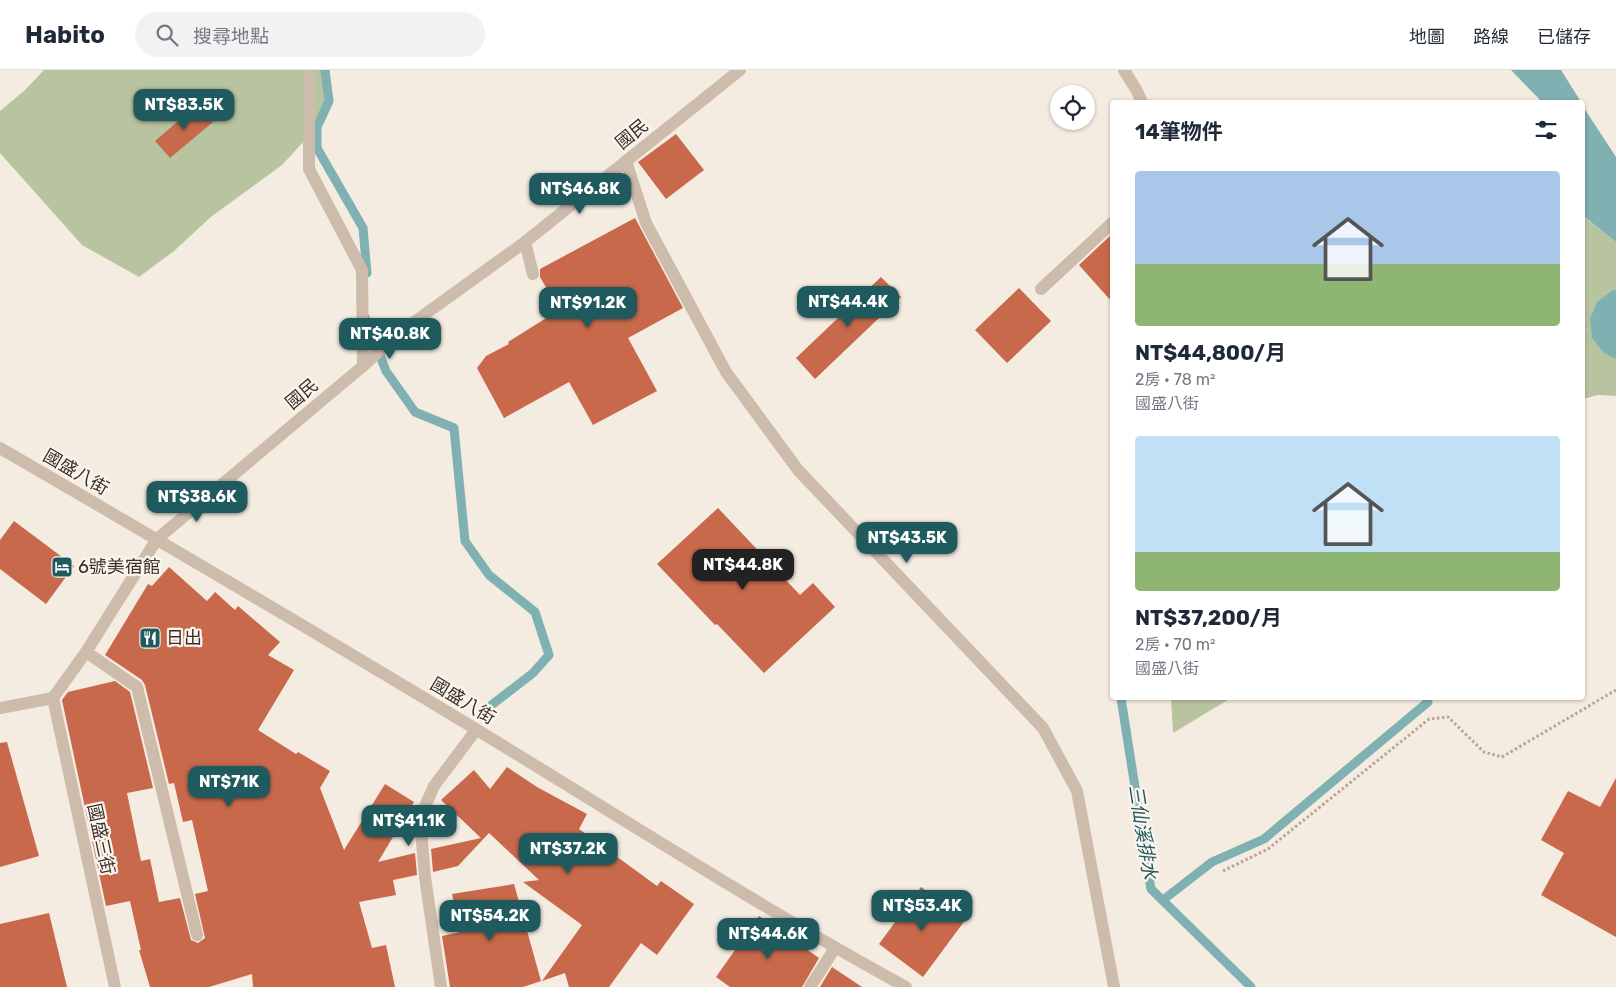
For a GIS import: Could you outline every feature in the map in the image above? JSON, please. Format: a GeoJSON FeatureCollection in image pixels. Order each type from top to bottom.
{"type":"FeatureCollection","features":[{"type":"Feature","properties":{"kind":"street"},"geometry":{"type":"LineString","coordinates":[[308,70],[309,169],[362,270],[363,366]]}},
{"type":"Feature","properties":{"kind":"street","name":"國民"},"geometry":{"type":"LineString","coordinates":[[53,698],[86,652],[157,539],[363,366],[399,333],[525,242],[740,70]]}},
{"type":"Feature","properties":{"kind":"street"},"geometry":{"type":"LineString","coordinates":[[1124,70],[1141,100]]}},
{"type":"Feature","properties":{"kind":"street"},"geometry":{"type":"LineString","coordinates":[[626,161],[646,223],[726,372],[798,470],[1043,728],[1077,791],[1114,987]]}},
{"type":"Feature","properties":{"kind":"street"},"geometry":{"type":"LineString","coordinates":[[1041,289],[1110,225]]}},
{"type":"Feature","properties":{"kind":"street"},"geometry":{"type":"LineString","coordinates":[[525,242],[533,274]]}},
{"type":"Feature","properties":{"kind":"street","name":"國盛八街"},"geometry":{"type":"LineString","coordinates":[[0,448],[157,539],[476,730],[835,948],[906,987]]}},
{"type":"Feature","properties":{"kind":"street"},"geometry":{"type":"LineString","coordinates":[[86,652],[137,687],[197,935]]}},
{"type":"Feature","properties":{"kind":"street"},"geometry":{"type":"LineString","coordinates":[[0,708],[53,698]]}},
{"type":"Feature","properties":{"kind":"street","name":"國盛三街"},"geometry":{"type":"LineString","coordinates":[[53,698],[115,987]]}},
{"type":"Feature","properties":{"kind":"street"},"geometry":{"type":"LineString","coordinates":[[441,987],[425,877],[420,818],[434,786],[476,730]]}},
{"type":"Feature","properties":{"kind":"street"},"geometry":{"type":"LineString","coordinates":[[810,987],[835,948]]}},
{"type":"Feature","properties":{"kind":"path"},"geometry":{"type":"LineString","coordinates":[[1223,871],[1268,849],[1429,719],[1448,717],[1484,752],[1502,757],[1616,690]]}},
{"type":"Feature","properties":{"kind":"green space"},"geometry":{"type":"Polygon","coordinates":[[[44,70],[325,70],[329,101],[317,127],[282,165],[212,216],[174,251],[139,277],[82,245],[0,153],[0,111],[25,90],[44,70]]]}},
{"type":"Feature","properties":{"kind":"green space"},"geometry":{"type":"Polygon","coordinates":[[[1585,218],[1616,242],[1616,396],[1598,395],[1585,398],[1585,218]]]}},
{"type":"Feature","properties":{"kind":"green space"},"geometry":{"type":"Polygon","coordinates":[[[1171,700],[1228,700],[1173,733],[1171,700]]]}},
{"type":"Feature","properties":{"kind":"water"},"geometry":{"type":"Polygon","coordinates":[[[1511,70],[1561,70],[1580,100],[1540,100],[1511,70]]]}},
{"type":"Feature","properties":{"kind":"water"},"geometry":{"type":"Polygon","coordinates":[[[1585,110],[1616,157],[1616,242],[1585,218],[1585,110]]]}},
{"type":"Feature","properties":{"kind":"water"},"geometry":{"type":"Polygon","coordinates":[[[1613,290],[1616,290],[1616,359],[1604,353],[1592,338],[1590,319],[1597,302],[1613,290]]]}},
{"type":"Feature","properties":{"kind":"building"},"geometry":{"type":"Polygon","coordinates":[[[198,104],[213,122],[170,158],[155,141],[198,104]]]}},
{"type":"Feature","properties":{"kind":"building"},"geometry":{"type":"Polygon","coordinates":[[[676,134],[704,170],[666,199],[638,162],[676,134]]]}},
{"type":"Feature","properties":{"kind":"building"},"geometry":{"type":"Polygon","coordinates":[[[635,218],[683,308],[628,338],[657,391],[593,425],[569,382],[504,418],[477,368],[486,356],[509,344],[508,342],[559,310],[540,277],[540,269],[635,218]]]}},
{"type":"Feature","properties":{"kind":"building"},"geometry":{"type":"Polygon","coordinates":[[[1110,236],[1110,300],[1079,265],[1110,236]]]}},
{"type":"Feature","properties":{"kind":"building"},"geometry":{"type":"Polygon","coordinates":[[[881,277],[901,297],[815,379],[796,358],[881,277]]]}},
{"type":"Feature","properties":{"kind":"building"},"geometry":{"type":"Polygon","coordinates":[[[1019,288],[1051,321],[1007,363],[975,330],[1019,288]]]}},
{"type":"Feature","properties":{"kind":"building"},"geometry":{"type":"Polygon","coordinates":[[[718,508],[800,595],[813,583],[835,607],[764,673],[657,564],[718,508]]]}},
{"type":"Feature","properties":{"kind":"building"},"geometry":{"type":"Polygon","coordinates":[[[14,521],[74,566],[46,604],[0,569],[0,540],[14,521]]]}},
{"type":"Feature","properties":{"kind":"building"},"geometry":{"type":"Polygon","coordinates":[[[169,567],[207,601],[215,592],[235,610],[238,606],[280,642],[268,655],[294,670],[258,730],[296,754],[298,752],[330,771],[320,788],[344,850],[385,784],[414,802],[378,862],[415,853],[417,875],[393,880],[396,895],[359,902],[372,948],[386,945],[395,987],[253,987],[252,974],[209,987],[150,987],[139,950],[141,950],[130,901],[106,906],[62,700],[68,692],[115,681],[130,692],[153,788],[127,793],[141,861],[150,859],[159,902],[180,898],[191,940],[198,943],[205,938],[195,894],[208,891],[192,820],[183,822],[174,783],[169,784],[145,685],[142,680],[105,655],[148,584],[152,586],[169,567]]]}},
{"type":"Feature","properties":{"kind":"building"},"geometry":{"type":"Polygon","coordinates":[[[7,742],[39,856],[0,867],[0,743],[7,742]]]}},
{"type":"Feature","properties":{"kind":"building"},"geometry":{"type":"Polygon","coordinates":[[[507,767],[537,787],[587,814],[579,829],[657,886],[661,881],[694,904],[657,955],[641,943],[609,987],[569,987],[565,973],[542,981],[582,925],[523,882],[539,880],[489,833],[458,866],[433,872],[431,849],[481,838],[441,800],[474,770],[490,789],[507,767]]]}},
{"type":"Feature","properties":{"kind":"building"},"geometry":{"type":"Polygon","coordinates":[[[1616,778],[1616,937],[1541,895],[1564,853],[1541,840],[1568,791],[1600,807],[1616,778]]]}},
{"type":"Feature","properties":{"kind":"building"},"geometry":{"type":"Polygon","coordinates":[[[514,884],[541,981],[523,987],[450,987],[442,936],[460,932],[452,894],[514,884]]]}},
{"type":"Feature","properties":{"kind":"building"},"geometry":{"type":"Polygon","coordinates":[[[921,887],[966,919],[923,977],[879,944],[921,887]]]}},
{"type":"Feature","properties":{"kind":"building"},"geometry":{"type":"Polygon","coordinates":[[[49,913],[67,987],[0,987],[0,924],[49,913]]]}},
{"type":"Feature","properties":{"kind":"building"},"geometry":{"type":"Polygon","coordinates":[[[759,916],[819,958],[802,987],[730,987],[716,977],[759,916]]]}},
{"type":"Feature","properties":{"kind":"building"},"geometry":{"type":"Polygon","coordinates":[[[832,967],[862,987],[820,987],[832,967]]]}},
{"type":"Feature","properties":{"kind":"waterway"},"geometry":{"type":"LineString","coordinates":[[325,70],[329,101],[317,127],[317,148],[363,228],[367,273]]}},
{"type":"Feature","properties":{"kind":"waterway"},"geometry":{"type":"LineString","coordinates":[[365,317],[386,371],[415,412],[454,428],[465,541],[489,575],[535,612],[549,655],[533,673],[489,707]]}},
{"type":"Feature","properties":{"kind":"waterway","name":"三仙溪排水"},"geometry":{"type":"LineString","coordinates":[[1121,700],[1151,889],[1251,987]]}},
{"type":"Feature","properties":{"kind":"waterway"},"geometry":{"type":"LineString","coordinates":[[1163,900],[1212,862],[1264,839],[1428,702]]}},
{"type":"Feature","properties":{"kind":"place","name":"6號美宿館"},"geometry":{"type":"Point","coordinates":[62,567]}},
{"type":"Feature","properties":{"kind":"place","name":"日出"},"geometry":{"type":"Point","coordinates":[150,638]}}]}
